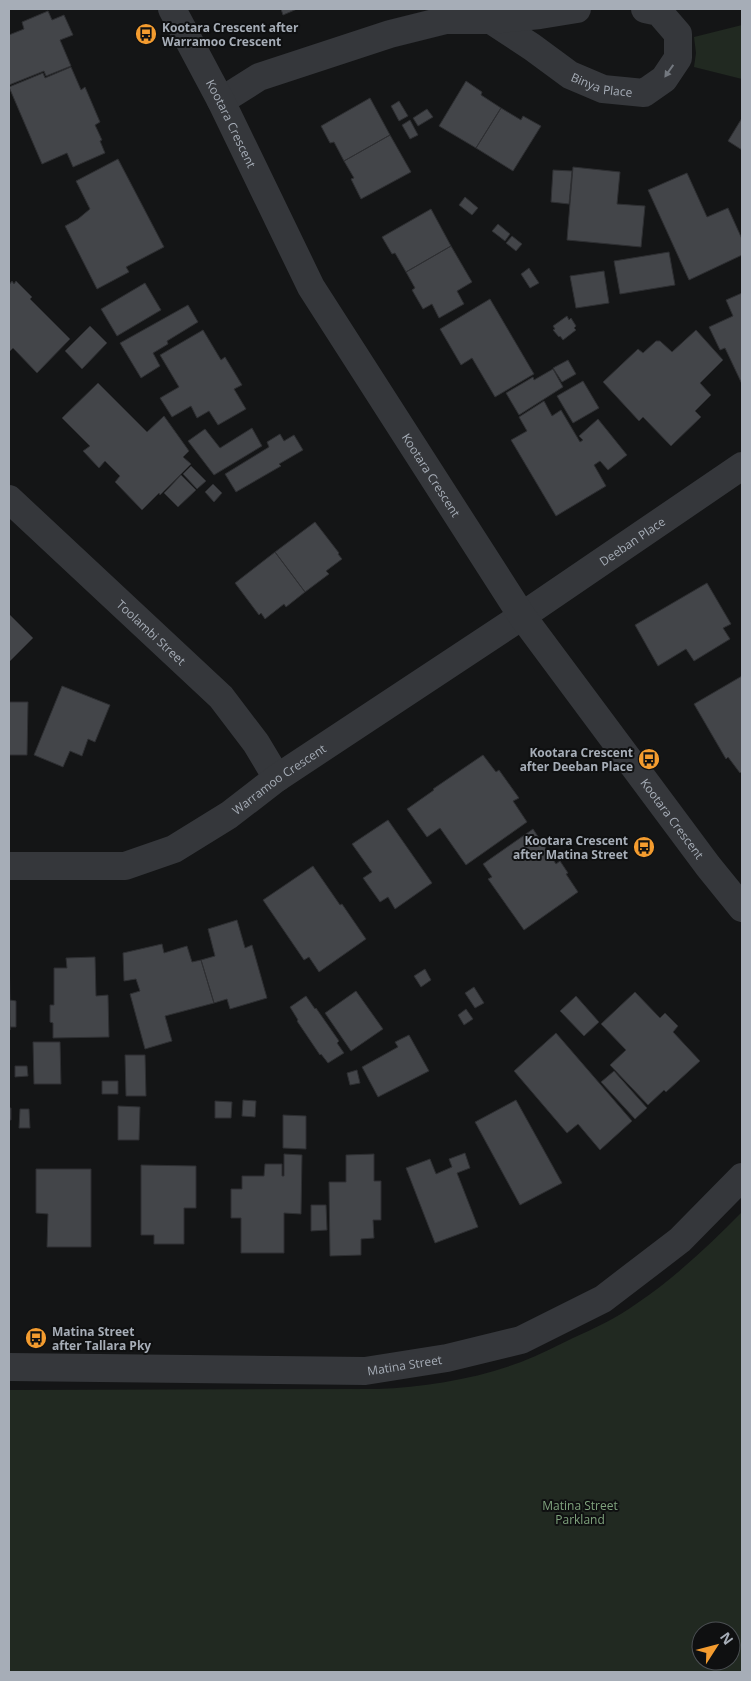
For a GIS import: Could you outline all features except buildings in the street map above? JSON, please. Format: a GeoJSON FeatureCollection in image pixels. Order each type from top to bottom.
{"type":"FeatureCollection","features":[{"type":"Feature","properties":{"kind":"street","name":"Kootara Crescent"},"geometry":{"type":"LineString","coordinates":[[172,9],[220,101],[311,287],[522,616],[708,866],[742,908]]}},
{"type":"Feature","properties":{"kind":"street"},"geometry":{"type":"LineString","coordinates":[[220,101],[259,77],[390,34],[446,20],[491,20],[577,9]]}},
{"type":"Feature","properties":{"kind":"street","name":"Binya Place"},"geometry":{"type":"LineString","coordinates":[[491,20],[570,75],[603,89],[644,93],[664,79],[678,58],[678,34],[659,12],[645,9]]}},
{"type":"Feature","properties":{"kind":"street","name":"Deeban Place"},"geometry":{"type":"LineString","coordinates":[[522,616],[742,466]]}},
{"type":"Feature","properties":{"kind":"street","name":"Toolambi Street"},"geometry":{"type":"LineString","coordinates":[[9,499],[221,696],[256,743],[277,778]]}},
{"type":"Feature","properties":{"kind":"street","name":"Warramoo Crescent"},"geometry":{"type":"LineString","coordinates":[[9,866],[125,866],[174,849],[229,815],[277,778],[522,616]]}},
{"type":"Feature","properties":{"kind":"street","name":"Matina Street"},"geometry":{"type":"LineString","coordinates":[[9,1367],[365,1371],[447,1358],[521,1340],[603,1299],[680,1240],[742,1177]]}},
{"type":"Feature","properties":{"kind":"green space"},"geometry":{"type":"Polygon","coordinates":[[[742,25],[742,79],[694,67],[696,53],[694,37],[742,25]]]}},
{"type":"Feature","properties":{"kind":"green space","name":"Matina Street Parkland"},"geometry":{"type":"Polygon","coordinates":[[[742,1212],[742,1672],[9,1672],[9,1390],[377,1389],[432,1384],[468,1377],[504,1368],[528,1359],[598,1327],[650,1294],[704,1249],[742,1212]]]}},
{"type":"Feature","properties":{"kind":"place","name":"Kootara Crescent after Warramoo Crescent"},"geometry":{"type":"Point","coordinates":[146,34]}},
{"type":"Feature","properties":{"kind":"place","name":"Kootara Crescent after Deeban Place"},"geometry":{"type":"Point","coordinates":[649,759]}},
{"type":"Feature","properties":{"kind":"place","name":"Kootara Crescent after Matina Street"},"geometry":{"type":"Point","coordinates":[644,847]}},
{"type":"Feature","properties":{"kind":"place","name":"Matina Street after Tallara Pky"},"geometry":{"type":"Point","coordinates":[36,1338]}}]}
